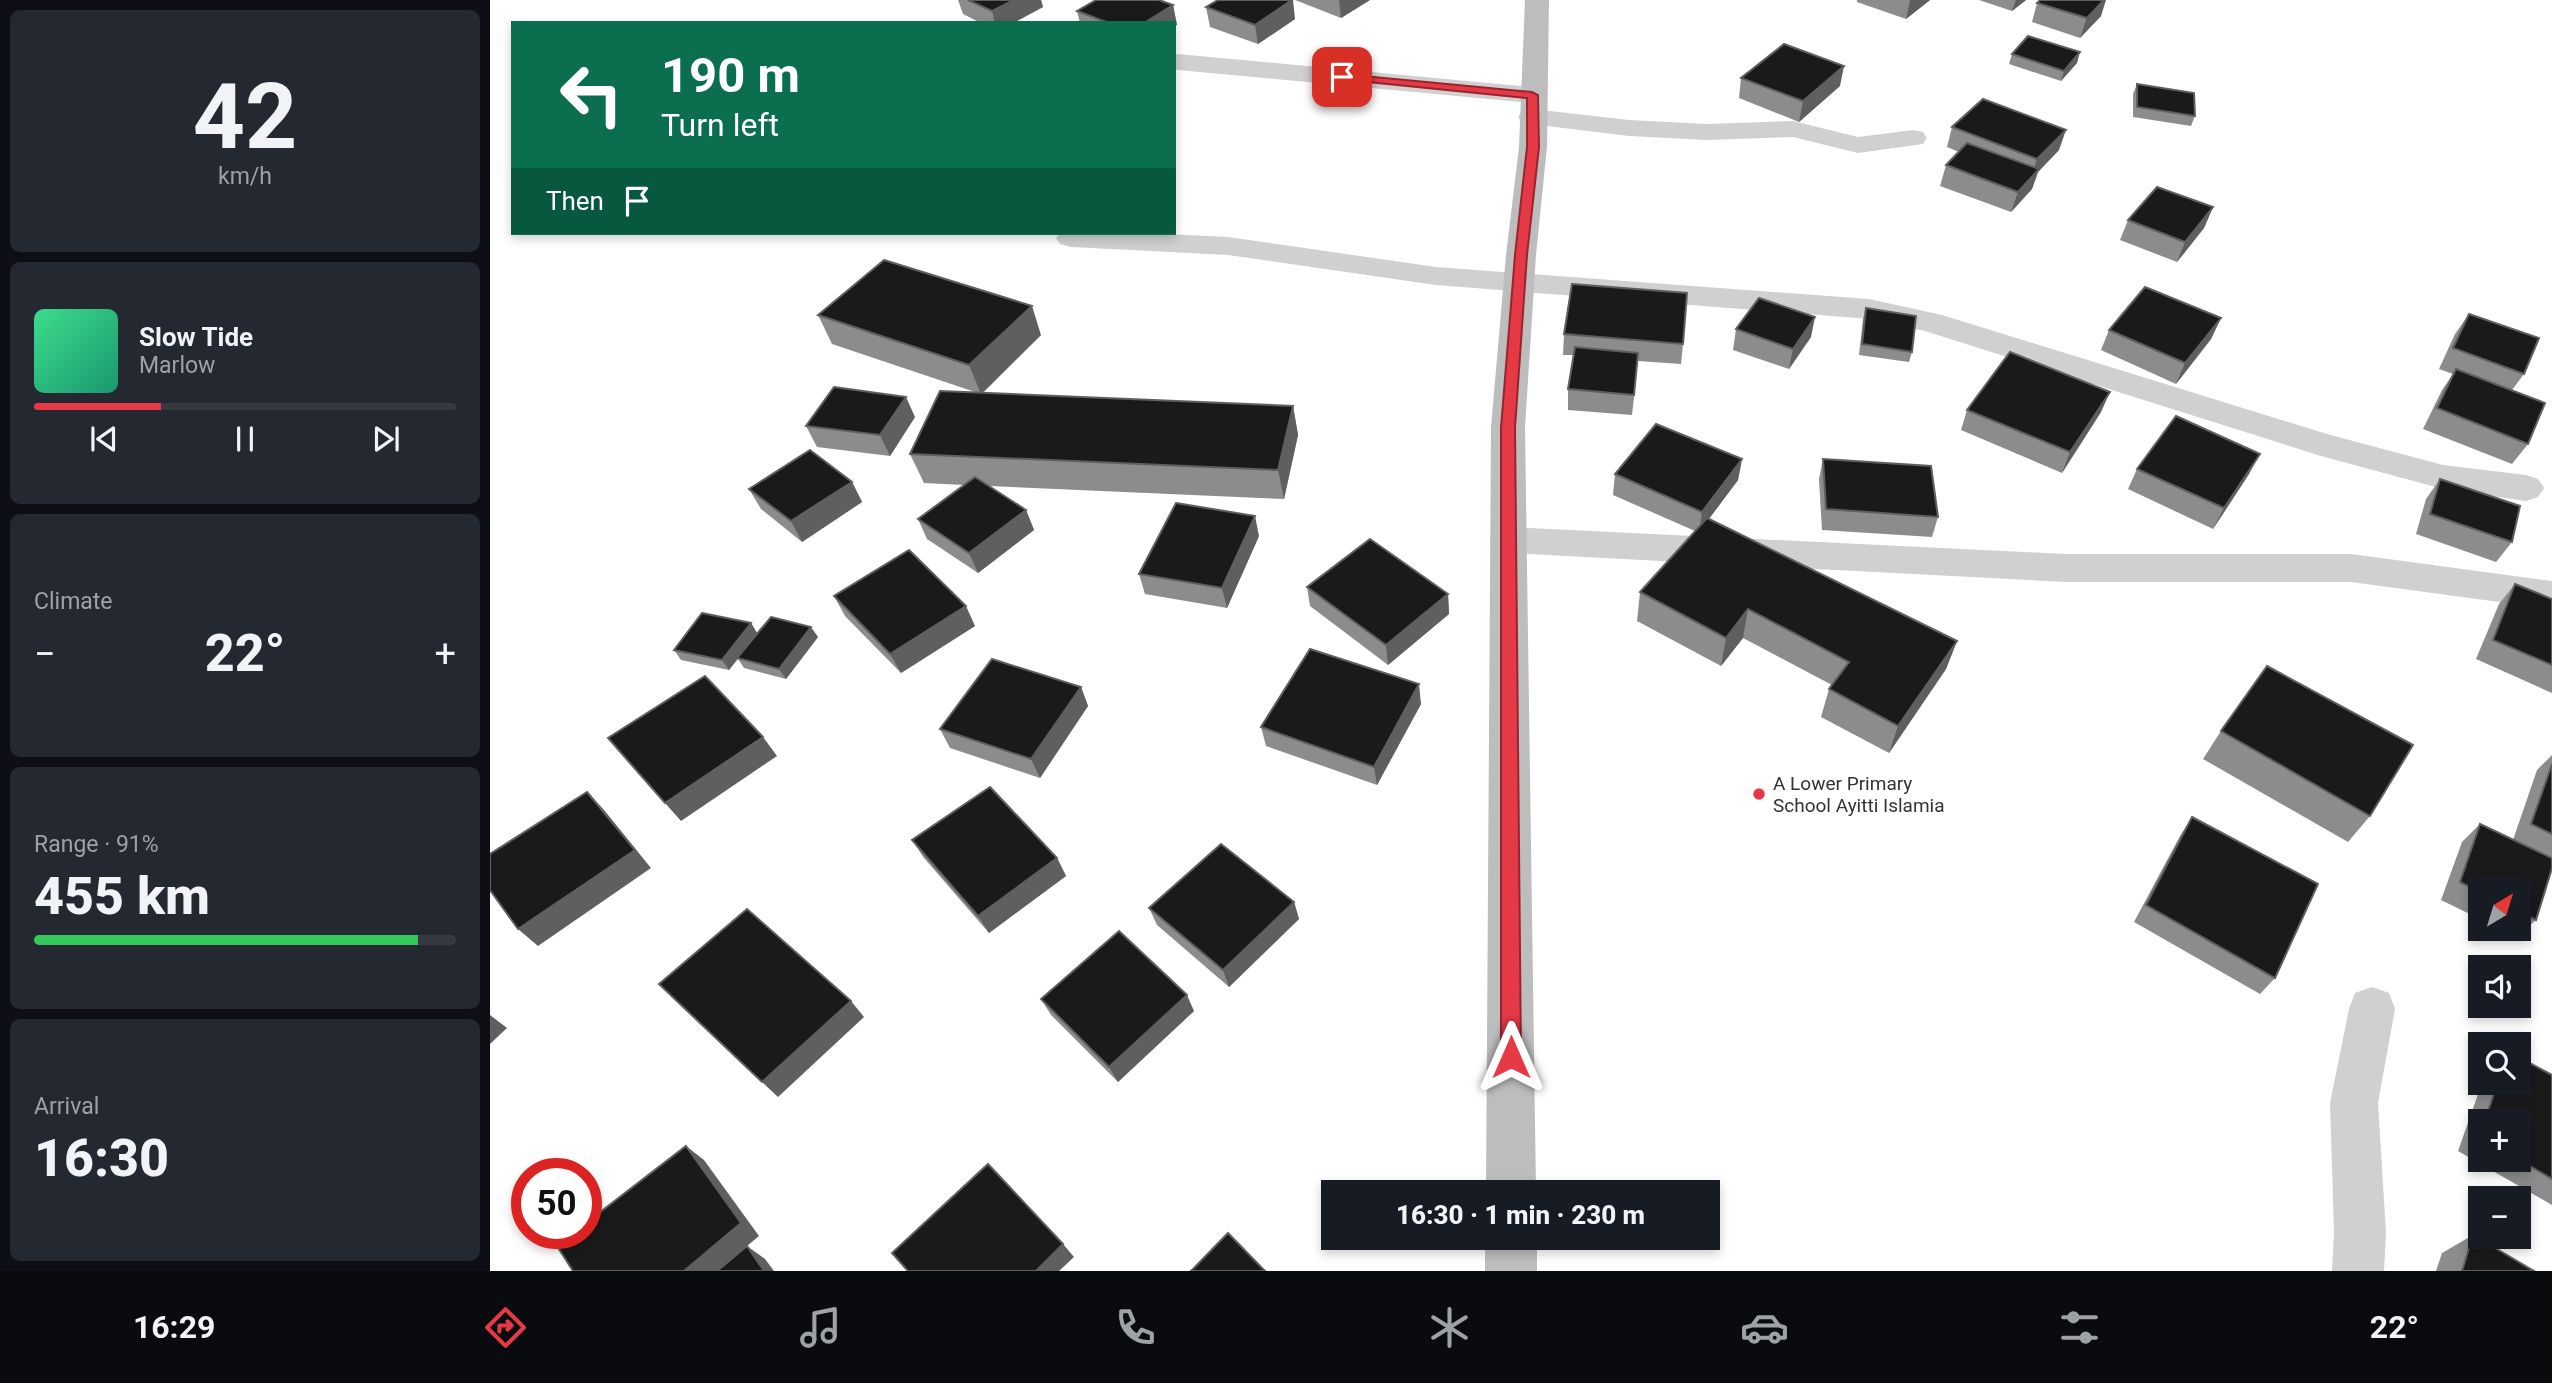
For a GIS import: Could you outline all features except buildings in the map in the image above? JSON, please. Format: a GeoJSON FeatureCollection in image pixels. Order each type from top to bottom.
{"type":"FeatureCollection","features":[{"type":"Feature","properties":{"kind":"main road"},"geometry":{"type":"LineString","coordinates":[[1511,1180],[1508,428],[1533,147],[1532,106],[1537,0]]}},
{"type":"Feature","properties":{"kind":"main road"},"geometry":{"type":"LineString","coordinates":[[1511,1250],[1511,1271]]}},
{"type":"Feature","properties":{"kind":"street"},"geometry":{"type":"LineString","coordinates":[[1178,62],[1532,106],[1629,128],[1706,132],[1793,129],[1857,145],[1913,138]]}},
{"type":"Feature","properties":{"kind":"street"},"geometry":{"type":"LineString","coordinates":[[1071,239],[1228,246],[1436,276],[1869,309],[1931,322],[2348,452],[2443,477],[2526,488]]}},
{"type":"Feature","properties":{"kind":"street"},"geometry":{"type":"LineString","coordinates":[[1508,540],[2066,568],[2351,568],[2552,595]]}},
{"type":"Feature","properties":{"kind":"street"},"geometry":{"type":"LineString","coordinates":[[2358,1271],[2360,1233],[2354,1103],[2372,1009]]}},
{"type":"Feature","properties":{"kind":"place","name":"A Lower Primary School Ayitti Islamia"},"geometry":{"type":"Point","coordinates":[1759,794]}},
{"type":"Feature","properties":{"kind":"route"},"geometry":{"type":"LineString","coordinates":[[1342,77],[1532,95],[1533,147],[1521,255],[1508,428],[1511,1057]]}}]}
